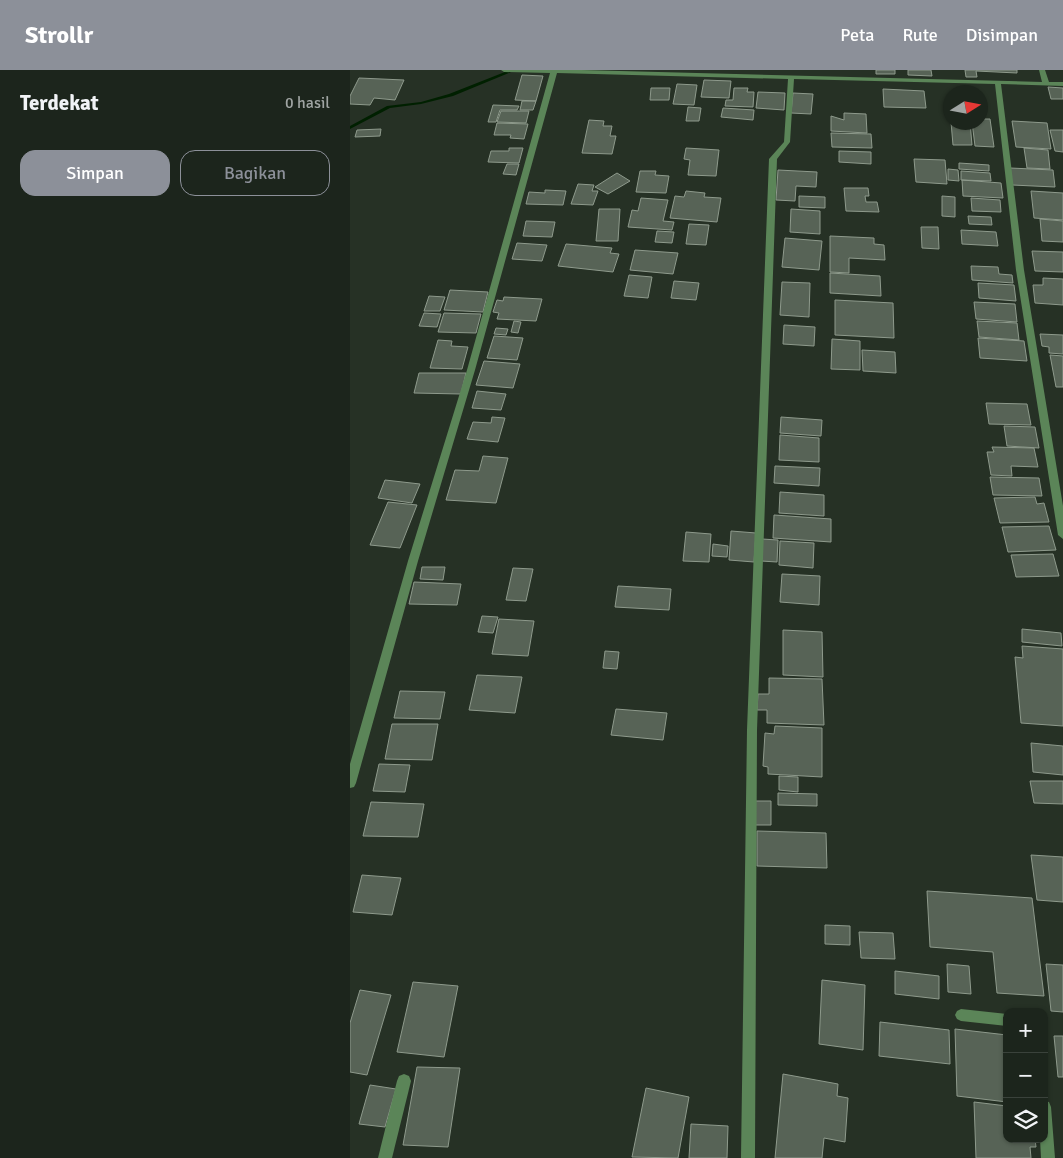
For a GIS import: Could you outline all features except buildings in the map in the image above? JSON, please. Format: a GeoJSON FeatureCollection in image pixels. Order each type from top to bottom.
{"type":"FeatureCollection","features":[{"type":"Feature","properties":{"kind":"street"},"geometry":{"type":"LineString","coordinates":[[504,70],[746,78],[1063,84]]}},
{"type":"Feature","properties":{"kind":"street"},"geometry":{"type":"LineString","coordinates":[[745,70],[746,78]]}},
{"type":"Feature","properties":{"kind":"street"},"geometry":{"type":"LineString","coordinates":[[1042,70],[1046,84]]}},
{"type":"Feature","properties":{"kind":"street"},"geometry":{"type":"LineString","coordinates":[[350,782],[413,562],[471,370],[554,72]]}},
{"type":"Feature","properties":{"kind":"street"},"geometry":{"type":"LineString","coordinates":[[748,1158],[752,730],[773,159],[787,142],[791,79]]}},
{"type":"Feature","properties":{"kind":"street"},"geometry":{"type":"LineString","coordinates":[[998,83],[1020,270],[1063,535]]}},
{"type":"Feature","properties":{"kind":"street"},"geometry":{"type":"LineString","coordinates":[[961,1015],[1003,1020]]}},
{"type":"Feature","properties":{"kind":"street"},"geometry":{"type":"LineString","coordinates":[[385,1158],[404,1081]]}},
{"type":"Feature","properties":{"kind":"street"},"geometry":{"type":"LineString","coordinates":[[1047,1143],[1048,1158]]}},
{"type":"Feature","properties":{"kind":"waterway"},"geometry":{"type":"LineString","coordinates":[[350,128],[389,107],[421,103],[451,95],[514,70]]}}]}
